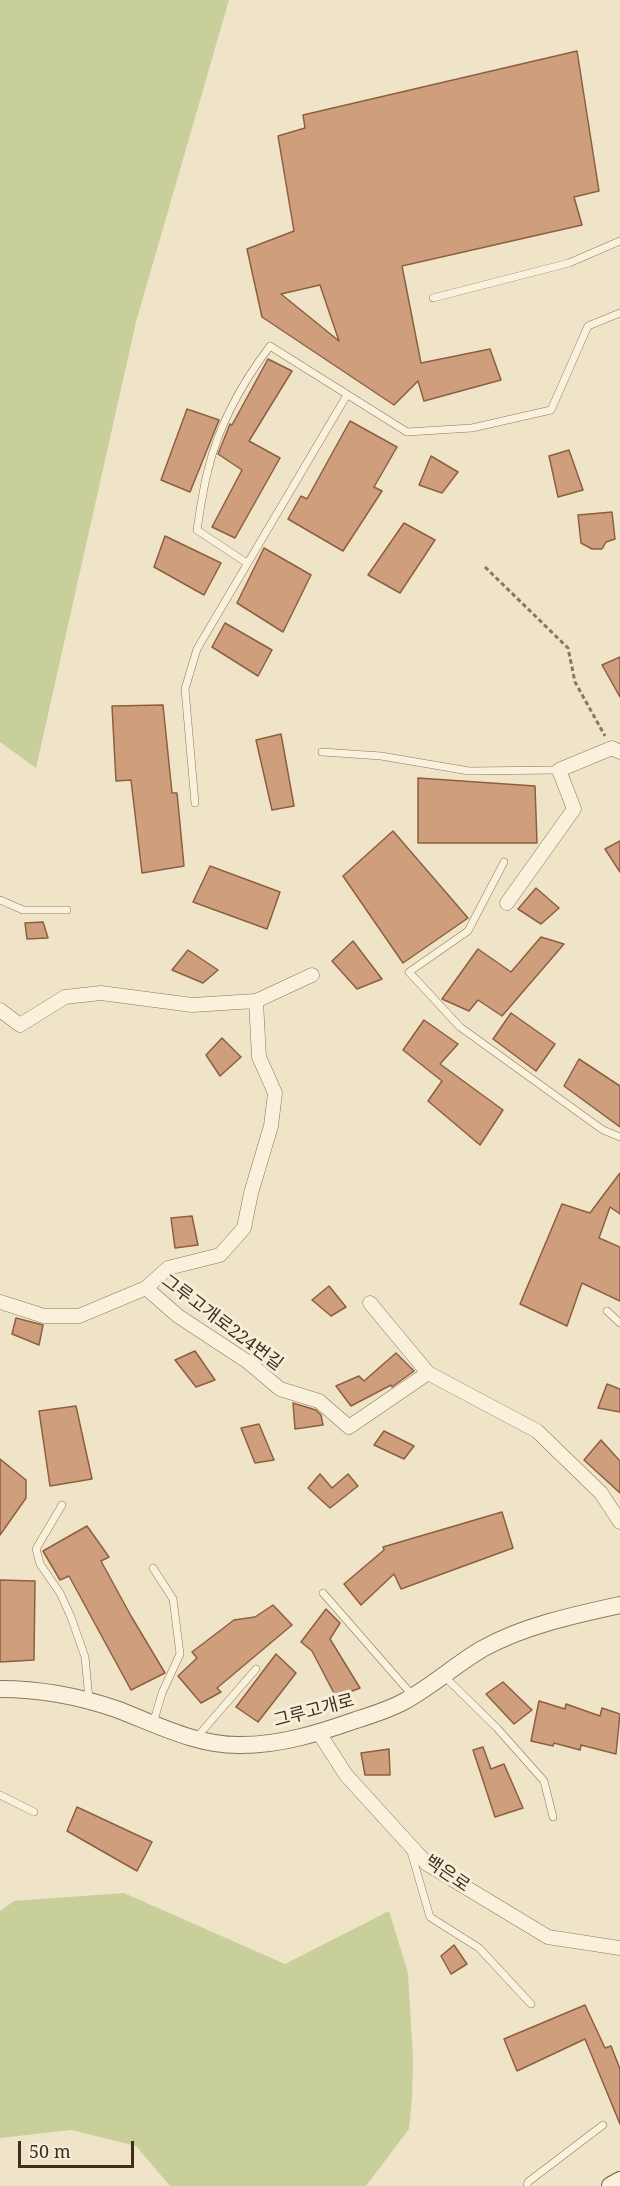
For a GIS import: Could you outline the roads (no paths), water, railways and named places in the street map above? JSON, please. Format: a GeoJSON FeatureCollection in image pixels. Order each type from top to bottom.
{"type":"FeatureCollection","features":[{"type":"Feature","properties":{"kind":"main road"},"geometry":{"type":"LineString","coordinates":[[611,2186],[620,2181]]}},
{"type":"Feature","properties":{"kind":"street"},"geometry":{"type":"LineString","coordinates":[[507,903],[573,809],[559,770],[617,749]]}},
{"type":"Feature","properties":{"kind":"street"},"geometry":{"type":"LineString","coordinates":[[0,1010],[20,1025],[65,997],[101,993],[192,1005],[256,1001],[312,975]]}},
{"type":"Feature","properties":{"kind":"street","name":"그루고개로224번길"},"geometry":{"type":"LineString","coordinates":[[0,1302],[44,1316],[79,1316],[146,1288],[168,1268],[220,1255],[244,1228],[251,1193],[271,1126],[275,1093],[259,1058],[256,1001]]}},
{"type":"Feature","properties":{"kind":"street","name":"그루고개로224번길"},"geometry":{"type":"LineString","coordinates":[[146,1288],[178,1316],[248,1362],[280,1389],[319,1401],[349,1427],[428,1373]]}},
{"type":"Feature","properties":{"kind":"street"},"geometry":{"type":"LineString","coordinates":[[370,1303],[428,1373],[537,1431],[601,1493],[620,1522]]}},
{"type":"Feature","properties":{"kind":"street","name":"그루고개로"},"geometry":{"type":"LineString","coordinates":[[0,1689],[25,1689],[68,1695],[210,1743],[241,1745],[283,1742],[320,1733],[402,1702],[482,1650],[524,1630],[620,1605]]}},
{"type":"Feature","properties":{"kind":"street","name":"백은로"},"geometry":{"type":"LineString","coordinates":[[320,1733],[346,1775],[427,1864],[548,1937],[620,1948]]}},
{"type":"Feature","properties":{"kind":"lane"},"geometry":{"type":"LineString","coordinates":[[433,298],[569,263],[620,241]]}},
{"type":"Feature","properties":{"kind":"lane"},"geometry":{"type":"LineString","coordinates":[[248,563],[197,530],[212,458],[227,414],[251,371],[270,346],[407,432],[472,428],[551,410],[588,326],[620,313]]}},
{"type":"Feature","properties":{"kind":"lane"},"geometry":{"type":"LineString","coordinates":[[195,802],[185,689],[197,649],[347,395]]}},
{"type":"Feature","properties":{"kind":"lane"},"geometry":{"type":"LineString","coordinates":[[322,752],[381,756],[469,771],[559,770]]}},
{"type":"Feature","properties":{"kind":"lane"},"geometry":{"type":"LineString","coordinates":[[504,862],[468,931],[409,972],[460,1027],[603,1130],[620,1137]]}},
{"type":"Feature","properties":{"kind":"lane"},"geometry":{"type":"LineString","coordinates":[[0,900],[23,910],[67,910]]}},
{"type":"Feature","properties":{"kind":"lane"},"geometry":{"type":"LineString","coordinates":[[607,1311],[620,1323]]}},
{"type":"Feature","properties":{"kind":"lane"},"geometry":{"type":"LineString","coordinates":[[62,1505],[36,1549],[40,1564],[60,1593],[71,1617],[85,1657],[90,1701]]}},
{"type":"Feature","properties":{"kind":"lane"},"geometry":{"type":"LineString","coordinates":[[153,1568],[172,1599],[180,1654],[162,1693],[153,1724]]}},
{"type":"Feature","properties":{"kind":"lane"},"geometry":{"type":"LineString","coordinates":[[323,1593],[413,1696]]}},
{"type":"Feature","properties":{"kind":"lane"},"geometry":{"type":"LineString","coordinates":[[195,1738],[256,1669]]}},
{"type":"Feature","properties":{"kind":"lane"},"geometry":{"type":"LineString","coordinates":[[444,1676],[497,1728],[544,1781],[553,1817]]}},
{"type":"Feature","properties":{"kind":"lane"},"geometry":{"type":"LineString","coordinates":[[0,1796],[34,1812]]}},
{"type":"Feature","properties":{"kind":"lane"},"geometry":{"type":"LineString","coordinates":[[409,1844],[430,1917],[478,1948],[531,2004]]}},
{"type":"Feature","properties":{"kind":"lane"},"geometry":{"type":"LineString","coordinates":[[527,2186],[528,2182],[603,2125]]}}]}
